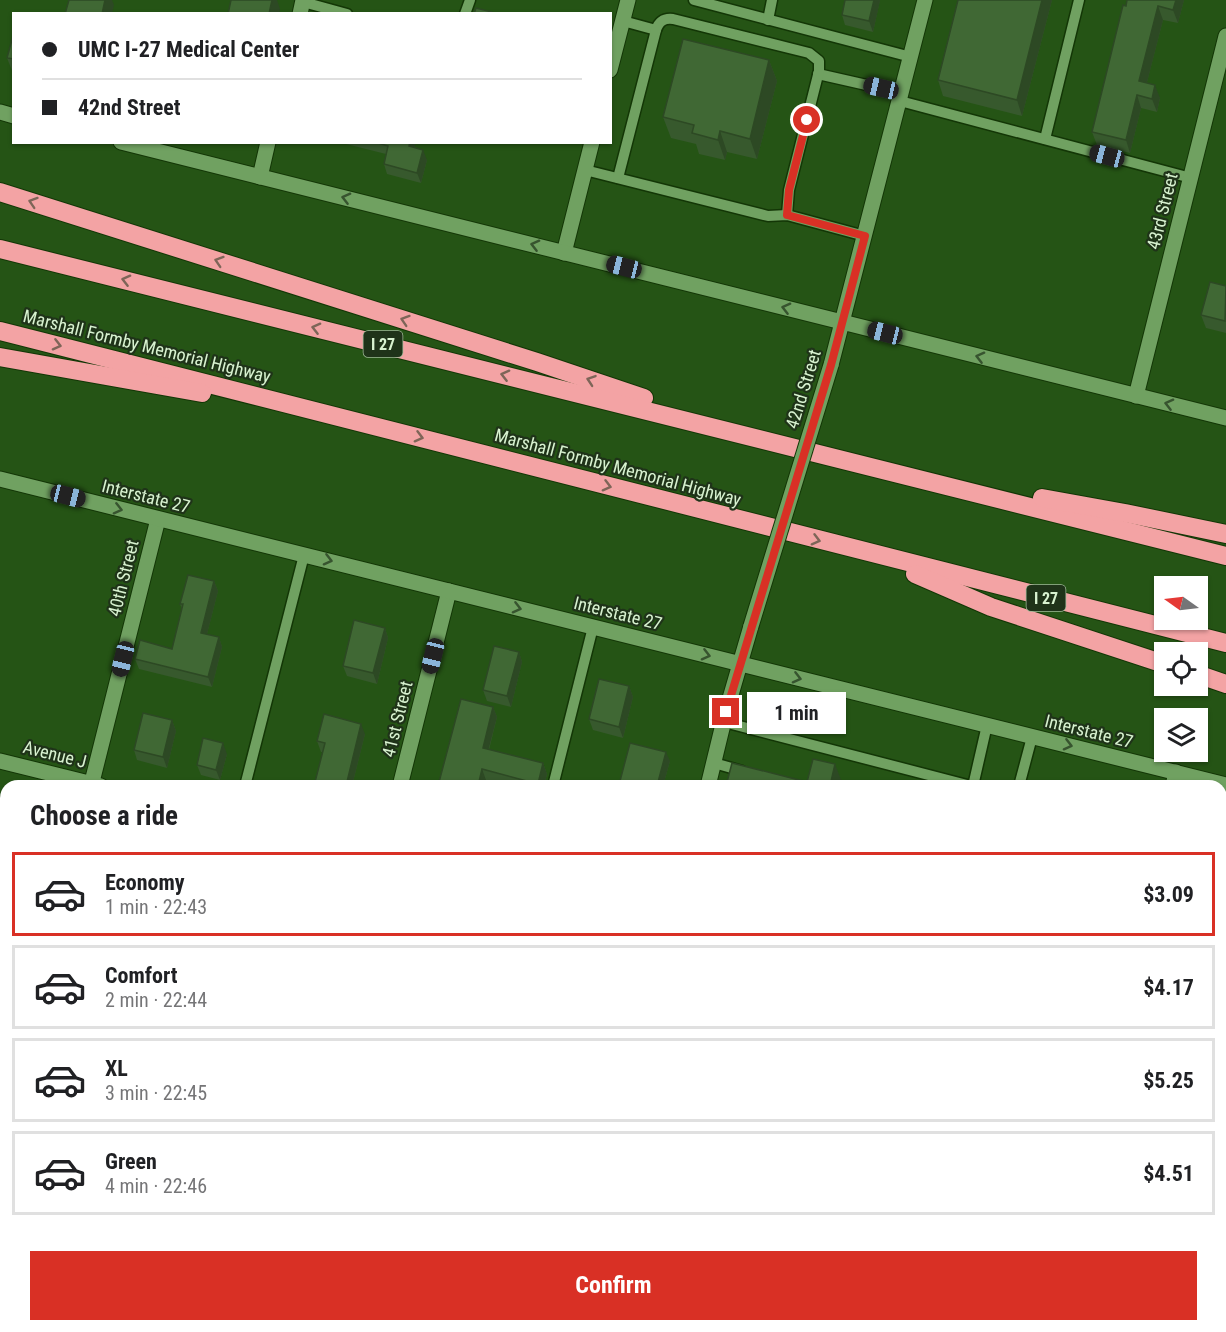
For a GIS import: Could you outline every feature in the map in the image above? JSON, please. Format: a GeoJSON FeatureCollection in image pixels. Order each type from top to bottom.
{"type":"FeatureCollection","features":[{"type":"Feature","properties":{"kind":"highway"},"geometry":{"type":"LineString","coordinates":[[0,192],[537,362],[765,440]]}},
{"type":"Feature","properties":{"kind":"highway","name":"I 27"},"geometry":{"type":"LineString","coordinates":[[0,249],[1226,555]]}},
{"type":"Feature","properties":{"kind":"highway","name":"Marshall Formby Memorial Highway"},"geometry":{"type":"LineString","coordinates":[[0,331],[362,422],[866,554],[1226,643]]}},
{"type":"Feature","properties":{"kind":"highway"},"geometry":{"type":"LineString","coordinates":[[0,357],[362,422]]}},
{"type":"Feature","properties":{"kind":"highway"},"geometry":{"type":"LineString","coordinates":[[893,471],[1125,513],[1226,534]]}},
{"type":"Feature","properties":{"kind":"highway"},"geometry":{"type":"LineString","coordinates":[[866,554],[991,607],[1154,661]]}},
{"type":"Feature","properties":{"kind":"highway"},"geometry":{"type":"LineString","coordinates":[[1208,678],[1226,684]]}},
{"type":"Feature","properties":{"kind":"main road"},"geometry":{"type":"LineString","coordinates":[[612,62],[628,0]]}},
{"type":"Feature","properties":{"kind":"main road","name":"42nd Street"},"geometry":{"type":"LineString","coordinates":[[710,780],[751,626],[831,365],[925,0]]}},
{"type":"Feature","properties":{"kind":"main road","name":"43rd Street"},"geometry":{"type":"LineString","coordinates":[[1136,396],[1226,36]]}},
{"type":"Feature","properties":{"kind":"main road"},"geometry":{"type":"LineString","coordinates":[[129,144],[1226,418]]}},
{"type":"Feature","properties":{"kind":"main road"},"geometry":{"type":"LineString","coordinates":[[260,177],[268,144]]}},
{"type":"Feature","properties":{"kind":"main road"},"geometry":{"type":"LineString","coordinates":[[564,253],[592,144]]}},
{"type":"Feature","properties":{"kind":"main road","name":"Interstate 27"},"geometry":{"type":"LineString","coordinates":[[0,479],[1032,736],[1174,779]]}},
{"type":"Feature","properties":{"kind":"main road","name":"40th Street"},"geometry":{"type":"LineString","coordinates":[[96,780],[158,519]]}},
{"type":"Feature","properties":{"kind":"main road","name":"41st Street"},"geometry":{"type":"LineString","coordinates":[[402,780],[449,591]]}},
{"type":"Feature","properties":{"kind":"main road","name":"Avenue J"},"geometry":{"type":"LineString","coordinates":[[0,761],[75,780]]}},
{"type":"Feature","properties":{"kind":"lane"},"geometry":{"type":"LineString","coordinates":[[694,0],[911,57]]}},
{"type":"Feature","properties":{"kind":"lane"},"geometry":{"type":"LineString","coordinates":[[768,20],[772,0]]}},
{"type":"Feature","properties":{"kind":"lane"},"geometry":{"type":"LineString","coordinates":[[1045,140],[1079,0]]}},
{"type":"Feature","properties":{"kind":"lane"},"geometry":{"type":"LineString","coordinates":[[300,4],[338,12]]}},
{"type":"Feature","properties":{"kind":"lane"},"geometry":{"type":"LineString","coordinates":[[618,178],[656,30],[661,20],[673,19],[809,53],[819,61],[818,74],[789,190],[787,215]]}},
{"type":"Feature","properties":{"kind":"lane"},"geometry":{"type":"LineString","coordinates":[[623,21],[656,30]]}},
{"type":"Feature","properties":{"kind":"lane"},"geometry":{"type":"LineString","coordinates":[[818,74],[1045,140],[1191,178]]}},
{"type":"Feature","properties":{"kind":"lane"},"geometry":{"type":"LineString","coordinates":[[585,170],[768,216],[787,215],[865,236]]}},
{"type":"Feature","properties":{"kind":"lane"},"geometry":{"type":"LineString","coordinates":[[247,780],[304,555]]}},
{"type":"Feature","properties":{"kind":"lane"},"geometry":{"type":"LineString","coordinates":[[555,780],[593,627]]}},
{"type":"Feature","properties":{"kind":"lane"},"geometry":{"type":"LineString","coordinates":[[724,722],[949,780]]}},
{"type":"Feature","properties":{"kind":"lane"},"geometry":{"type":"LineString","coordinates":[[973,780],[987,725]]}},
{"type":"Feature","properties":{"kind":"lane"},"geometry":{"type":"LineString","coordinates":[[1021,780],[1032,736]]}},
{"type":"Feature","properties":{"kind":"lane"},"geometry":{"type":"LineString","coordinates":[[714,763],[757,774]]}},
{"type":"Feature","properties":{"kind":"building"},"geometry":{"type":"Polygon","coordinates":[[[69,0],[105,0],[102,12],[66,12],[69,0]]]}},
{"type":"Feature","properties":{"kind":"building"},"geometry":{"type":"Polygon","coordinates":[[[231,0],[272,0],[269,12],[228,12],[231,0]]]}},
{"type":"Feature","properties":{"kind":"building"},"geometry":{"type":"Polygon","coordinates":[[[845,0],[874,0],[869,21],[842,15],[845,0]]]}},
{"type":"Feature","properties":{"kind":"building"},"geometry":{"type":"Polygon","coordinates":[[[958,0],[1042,0],[1017,100],[938,80],[958,0]]]}},
{"type":"Feature","properties":{"kind":"building"},"geometry":{"type":"Polygon","coordinates":[[[1127,0],[1176,0],[1173,10],[1158,6],[1139,81],[1155,85],[1152,99],[1137,95],[1126,140],[1092,132],[1123,5],[1126,6],[1127,0]]]}},
{"type":"Feature","properties":{"kind":"building"},"geometry":{"type":"Polygon","coordinates":[[[476,8],[492,12],[475,12],[476,8]]]}},
{"type":"Feature","properties":{"kind":"building"},"geometry":{"type":"Polygon","coordinates":[[[12,39],[12,59],[7,58],[12,39]]]}},
{"type":"Feature","properties":{"kind":"building"},"geometry":{"type":"Polygon","coordinates":[[[683,39],[769,60],[750,139],[720,131],[718,140],[692,133],[694,125],[663,117],[683,39]]]}},
{"type":"Feature","properties":{"kind":"building"},"geometry":{"type":"Polygon","coordinates":[[[382,144],[410,144],[409,146],[423,150],[417,173],[384,164],[388,146],[382,144]]]}},
{"type":"Feature","properties":{"kind":"building"},"geometry":{"type":"Polygon","coordinates":[[[1210,282],[1226,286],[1225,321],[1201,315],[1210,282]]]}},
{"type":"Feature","properties":{"kind":"building"},"geometry":{"type":"Polygon","coordinates":[[[188,575],[214,581],[201,633],[219,637],[208,677],[135,659],[140,640],[172,649],[188,575]]]}},
{"type":"Feature","properties":{"kind":"building"},"geometry":{"type":"Polygon","coordinates":[[[354,620],[385,628],[373,673],[343,666],[354,620]]]}},
{"type":"Feature","properties":{"kind":"building"},"geometry":{"type":"Polygon","coordinates":[[[494,646],[519,652],[507,696],[483,690],[494,646]]]}},
{"type":"Feature","properties":{"kind":"building"},"geometry":{"type":"Polygon","coordinates":[[[599,679],[629,686],[619,727],[589,719],[599,679]]]}},
{"type":"Feature","properties":{"kind":"building"},"geometry":{"type":"Polygon","coordinates":[[[461,699],[493,707],[483,748],[543,763],[539,780],[523,780],[482,769],[479,780],[440,780],[461,699]]]}},
{"type":"Feature","properties":{"kind":"building"},"geometry":{"type":"Polygon","coordinates":[[[143,713],[172,720],[163,757],[134,750],[143,713]]]}},
{"type":"Feature","properties":{"kind":"building"},"geometry":{"type":"Polygon","coordinates":[[[324,714],[361,724],[347,780],[316,780],[325,743],[317,741],[324,714]]]}},
{"type":"Feature","properties":{"kind":"building"},"geometry":{"type":"Polygon","coordinates":[[[203,738],[223,743],[216,770],[197,765],[203,738]]]}},
{"type":"Feature","properties":{"kind":"building"},"geometry":{"type":"Polygon","coordinates":[[[630,743],[666,752],[659,780],[620,780],[630,743]]]}},
{"type":"Feature","properties":{"kind":"building"},"geometry":{"type":"Polygon","coordinates":[[[813,759],[835,764],[831,780],[808,780],[813,759]]]}},
{"type":"Feature","properties":{"kind":"building"},"geometry":{"type":"Polygon","coordinates":[[[732,763],[799,780],[728,780],[732,763]]]}},
{"type":"Feature","properties":{"kind":"route"},"geometry":{"type":"LineString","coordinates":[[726,712],[831,365],[865,236],[787,215],[789,190],[807,120]]}}]}
